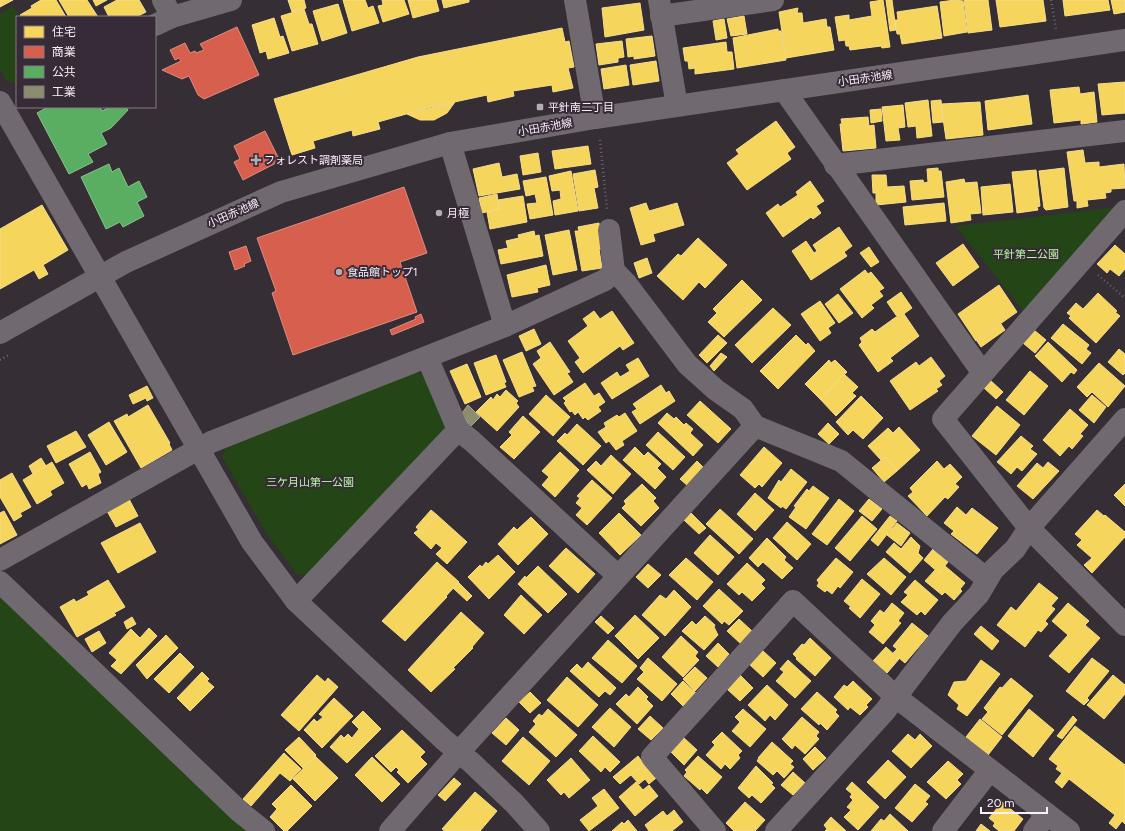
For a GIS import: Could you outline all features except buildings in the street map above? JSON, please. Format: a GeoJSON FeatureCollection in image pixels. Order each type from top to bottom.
{"type":"FeatureCollection","features":[{"type":"Feature","properties":{"kind":"street"},"geometry":{"type":"LineString","coordinates":[[163,14],[231,0]]}},
{"type":"Feature","properties":{"kind":"street"},"geometry":{"type":"LineString","coordinates":[[575,0],[597,128]]}},
{"type":"Feature","properties":{"kind":"street"},"geometry":{"type":"LineString","coordinates":[[677,106],[660,8],[773,0]]}},
{"type":"Feature","properties":{"kind":"street","name":"小田赤池線"},"geometry":{"type":"LineString","coordinates":[[0,333],[126,262],[281,192],[450,143],[597,128],[677,106],[1125,40]]}},
{"type":"Feature","properties":{"kind":"street"},"geometry":{"type":"LineString","coordinates":[[784,90],[835,165],[982,372]]}},
{"type":"Feature","properties":{"kind":"street"},"geometry":{"type":"LineString","coordinates":[[16,95],[0,103],[252,542],[296,600],[515,804],[538,831]]}},
{"type":"Feature","properties":{"kind":"street"},"geometry":{"type":"LineString","coordinates":[[835,165],[1125,131]]}},
{"type":"Feature","properties":{"kind":"street"},"geometry":{"type":"LineString","coordinates":[[450,143],[505,326]]}},
{"type":"Feature","properties":{"kind":"street"},"geometry":{"type":"LineString","coordinates":[[1125,211],[982,372],[943,419],[1029,528],[1125,625]]}},
{"type":"Feature","properties":{"kind":"street"},"geometry":{"type":"LineString","coordinates":[[609,230],[614,271],[626,283],[687,364],[716,390],[743,409],[755,426],[841,461],[987,579]]}},
{"type":"Feature","properties":{"kind":"street"},"geometry":{"type":"LineString","coordinates":[[0,560],[198,449],[505,326],[605,280],[614,271]]}},
{"type":"Feature","properties":{"kind":"street"},"geometry":{"type":"LineString","coordinates":[[427,357],[458,430],[472,441],[618,576]]}},
{"type":"Feature","properties":{"kind":"street"},"geometry":{"type":"LineString","coordinates":[[776,831],[896,697],[952,623],[979,594],[992,570],[1015,549],[1029,528],[1125,419]]}},
{"type":"Feature","properties":{"kind":"street"},"geometry":{"type":"LineString","coordinates":[[390,831],[459,752],[755,426]]}},
{"type":"Feature","properties":{"kind":"street"},"geometry":{"type":"LineString","coordinates":[[296,600],[458,430]]}},
{"type":"Feature","properties":{"kind":"street"},"geometry":{"type":"LineString","coordinates":[[0,582],[240,812],[264,831]]}},
{"type":"Feature","properties":{"kind":"street"},"geometry":{"type":"LineString","coordinates":[[715,831],[652,757],[793,602],[896,697],[1069,831]]}},
{"type":"Feature","properties":{"kind":"street"},"geometry":{"type":"LineString","coordinates":[[943,831],[990,770]]}},
{"type":"Feature","properties":{"kind":"street"},"geometry":{"type":"LineString","coordinates":[[1034,831],[1047,814]]}},
{"type":"Feature","properties":{"kind":"path"},"geometry":{"type":"LineString","coordinates":[[1051,0],[1059,50]]}},
{"type":"Feature","properties":{"kind":"path"},"geometry":{"type":"LineString","coordinates":[[597,128],[609,230]]}},
{"type":"Feature","properties":{"kind":"path"},"geometry":{"type":"LineString","coordinates":[[1082,260],[1125,298]]}},
{"type":"Feature","properties":{"kind":"green space"},"geometry":{"type":"Polygon","coordinates":[[[13,6],[18,16],[16,16],[16,84],[6,80],[0,70],[0,14],[13,6]]]}},
{"type":"Feature","properties":{"kind":"green space","name":"平針第二公園"},"geometry":{"type":"Polygon","coordinates":[[[1117,207],[1024,312],[956,226],[1117,207]]]}},
{"type":"Feature","properties":{"kind":"green space","name":"三ケ月山第一公園"},"geometry":{"type":"Polygon","coordinates":[[[414,369],[424,376],[446,423],[444,431],[309,576],[297,574],[266,533],[222,457],[225,449],[414,369]]]}},
{"type":"Feature","properties":{"kind":"green space"},"geometry":{"type":"Polygon","coordinates":[[[0,595],[250,831],[0,831],[0,595]]]}},
{"type":"Feature","properties":{"kind":"place","name":"平針南二丁目"},"geometry":{"type":"Point","coordinates":[540,107]}},
{"type":"Feature","properties":{"kind":"place","name":"フォレスト調剤薬局"},"geometry":{"type":"Point","coordinates":[256,160]}},
{"type":"Feature","properties":{"kind":"place","name":"月極"},"geometry":{"type":"Point","coordinates":[439,213]}},
{"type":"Feature","properties":{"kind":"place","name":"食品館トップ1"},"geometry":{"type":"Point","coordinates":[339,272]}}]}
